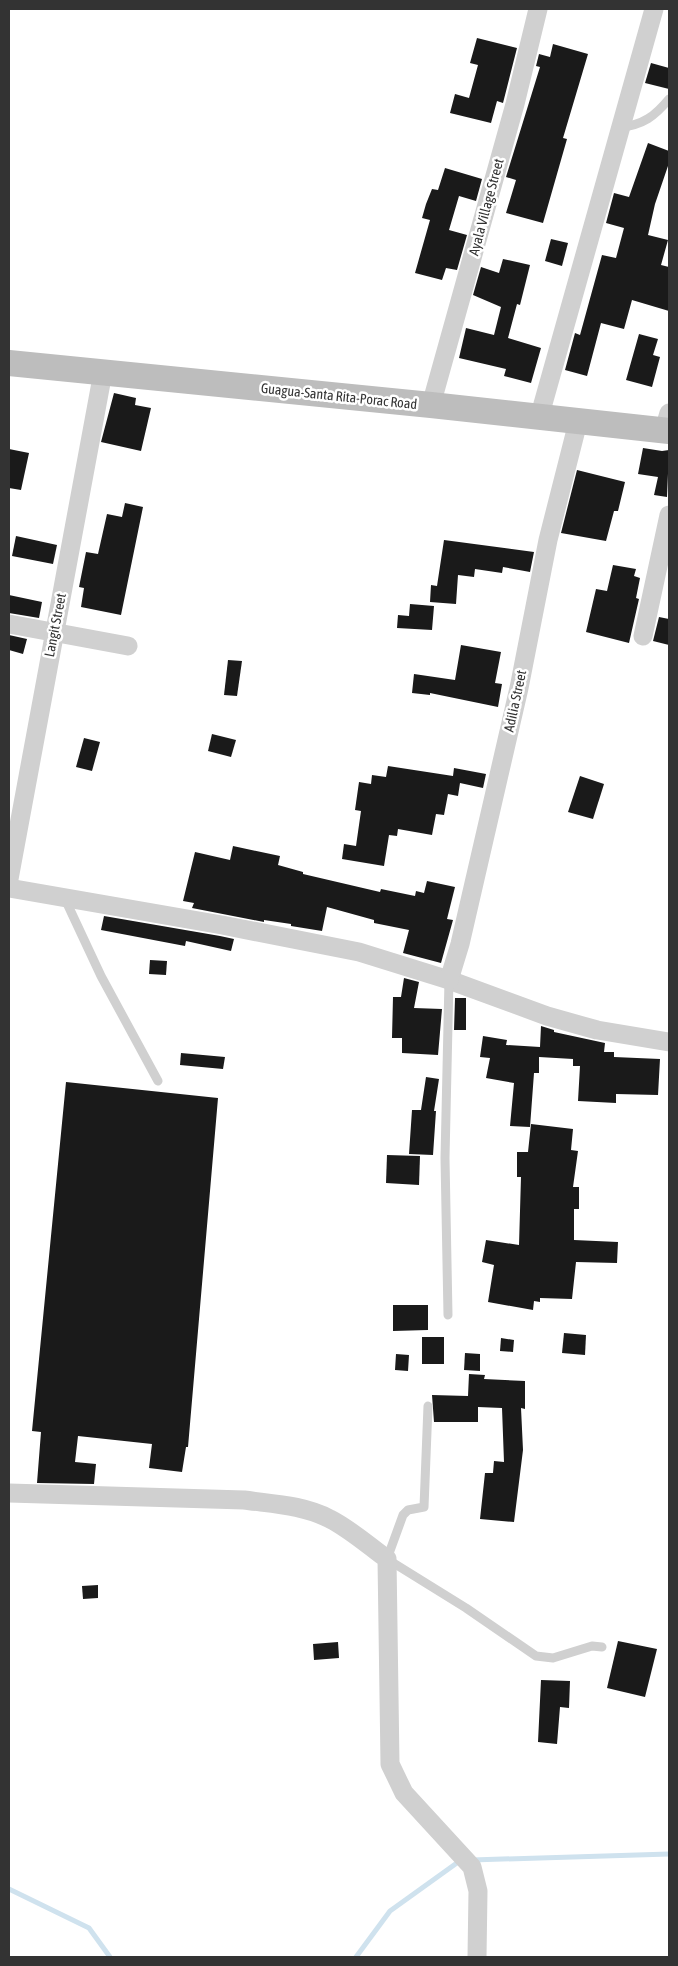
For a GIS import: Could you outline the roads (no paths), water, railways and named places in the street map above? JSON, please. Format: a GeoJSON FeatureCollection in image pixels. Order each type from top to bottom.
{"type":"FeatureCollection","features":[{"type":"Feature","properties":{"kind":"main road","name":"Guagua-Santa Rita-Porac Road"},"geometry":{"type":"LineString","coordinates":[[9,364],[431,405],[578,422],[668,425]]}},
{"type":"Feature","properties":{"kind":"street","name":"Ayala Village Street"},"geometry":{"type":"LineString","coordinates":[[431,405],[512,113],[538,9]]}},
{"type":"Feature","properties":{"kind":"street"},"geometry":{"type":"LineString","coordinates":[[539,418],[654,9]]}},
{"type":"Feature","properties":{"kind":"street","name":"Langit Street"},"geometry":{"type":"LineString","coordinates":[[9,879],[53,632],[81,497],[103,372]]}},
{"type":"Feature","properties":{"kind":"street","name":"Adilia Street"},"geometry":{"type":"LineString","coordinates":[[448,980],[460,944],[519,688],[548,540],[578,422]]}},
{"type":"Feature","properties":{"kind":"street"},"geometry":{"type":"LineString","coordinates":[[643,636],[669,515]]}},
{"type":"Feature","properties":{"kind":"street"},"geometry":{"type":"LineString","coordinates":[[9,624],[128,646]]}},
{"type":"Feature","properties":{"kind":"street"},"geometry":{"type":"LineString","coordinates":[[9,888],[184,918],[360,952],[448,980],[547,1016],[597,1030],[669,1042]]}},
{"type":"Feature","properties":{"kind":"street"},"geometry":{"type":"LineString","coordinates":[[9,1493],[244,1500],[280,1504],[308,1510],[331,1519],[388,1559],[390,1764],[404,1793],[472,1867],[478,1891],[477,1957]]}},
{"type":"Feature","properties":{"kind":"lane"},"geometry":{"type":"LineString","coordinates":[[621,126],[634,125],[646,121],[669,99]]}},
{"type":"Feature","properties":{"kind":"lane"},"geometry":{"type":"LineString","coordinates":[[64,898],[101,976],[158,1081]]}},
{"type":"Feature","properties":{"kind":"lane"},"geometry":{"type":"LineString","coordinates":[[448,980],[445,1158],[448,1315]]}},
{"type":"Feature","properties":{"kind":"lane"},"geometry":{"type":"LineString","coordinates":[[428,1406],[424,1507],[408,1510],[404,1515],[388,1559],[466,1608],[536,1656],[553,1658],[592,1646],[602,1647]]}},
{"type":"Feature","properties":{"kind":"waterway"},"geometry":{"type":"LineString","coordinates":[[472,1860],[669,1854]]}},
{"type":"Feature","properties":{"kind":"waterway"},"geometry":{"type":"LineString","coordinates":[[356,1957],[390,1911],[461,1860]]}},
{"type":"Feature","properties":{"kind":"waterway"},"geometry":{"type":"LineString","coordinates":[[9,1889],[89,1928],[110,1957]]}}]}
